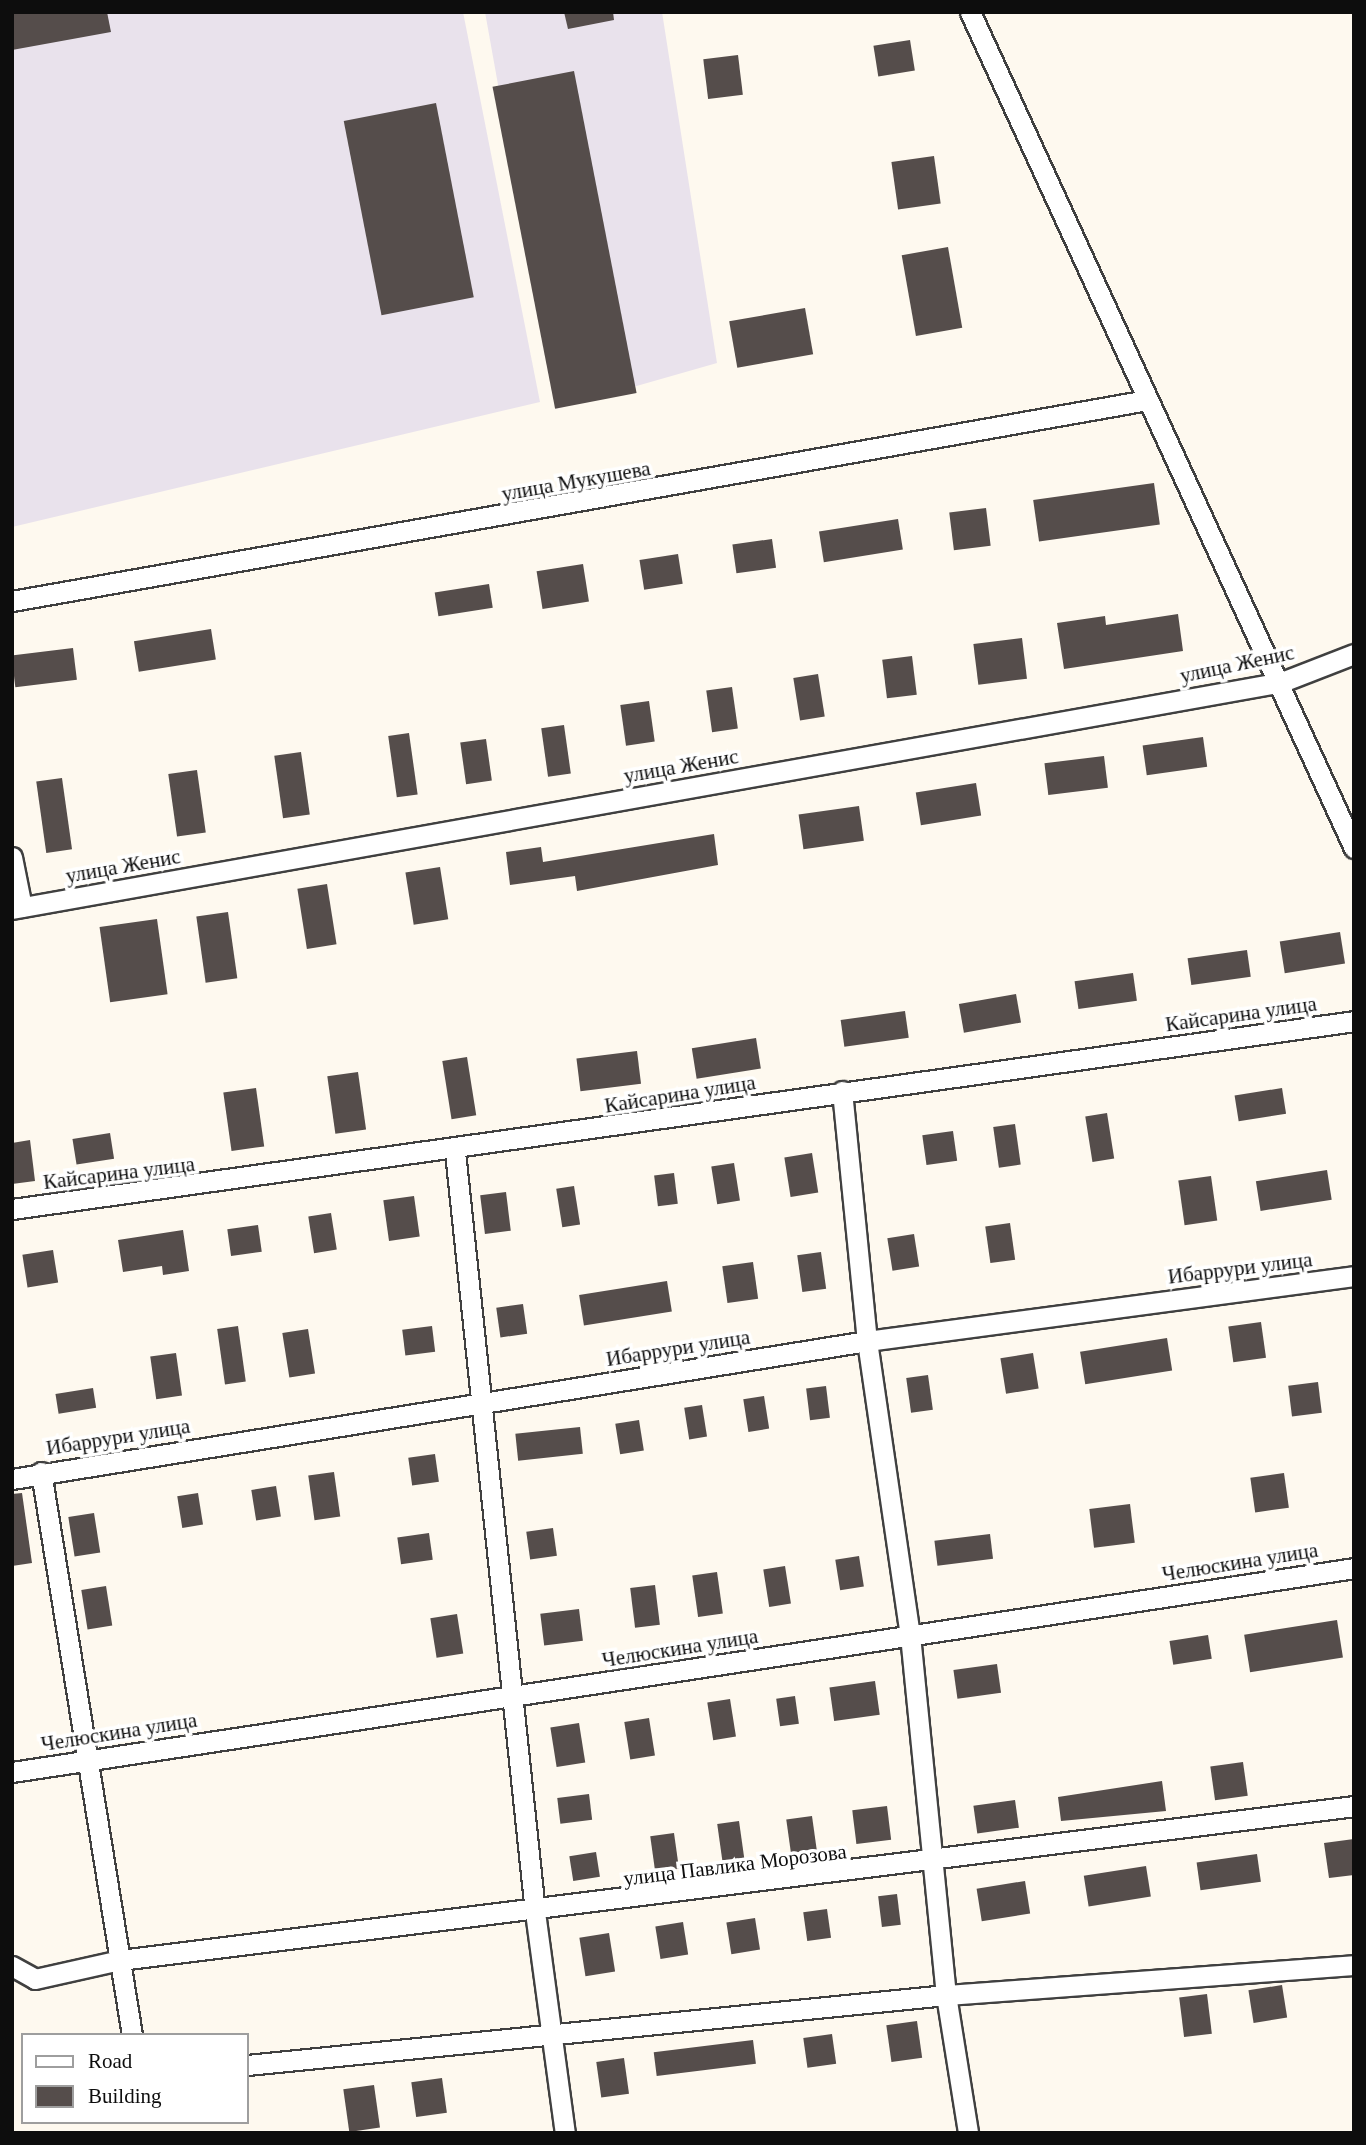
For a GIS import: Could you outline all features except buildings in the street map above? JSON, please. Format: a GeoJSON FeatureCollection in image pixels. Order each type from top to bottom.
{"type":"FeatureCollection","features":[{"type":"Feature","properties":{"kind":"street"},"geometry":{"type":"LineString","coordinates":[[970,12],[1147,400],[1282,682],[1354,848]]}},
{"type":"Feature","properties":{"kind":"street","name":"улица Мукушева"},"geometry":{"type":"LineString","coordinates":[[12,601],[1147,400]]}},
{"type":"Feature","properties":{"kind":"street","name":"улица Женис"},"geometry":{"type":"LineString","coordinates":[[17,908],[1282,682],[1354,654]]}},
{"type":"Feature","properties":{"kind":"street"},"geometry":{"type":"LineString","coordinates":[[12,857],[17,908]]}},
{"type":"Feature","properties":{"kind":"street","name":"Кайсарина улица"},"geometry":{"type":"LineString","coordinates":[[12,1209],[455,1152],[842,1091],[1354,1021]]}},
{"type":"Feature","properties":{"kind":"street"},"geometry":{"type":"LineString","coordinates":[[842,1091],[867,1341],[910,1634],[936,1863],[946,1994],[968,2133]]}},
{"type":"Feature","properties":{"kind":"street"},"geometry":{"type":"LineString","coordinates":[[455,1152],[516,1697],[535,1912],[565,2133]]}},
{"type":"Feature","properties":{"kind":"street","name":"Ибаррури улица"},"geometry":{"type":"LineString","coordinates":[[12,1479],[41,1472],[867,1341],[1354,1276]]}},
{"type":"Feature","properties":{"kind":"street"},"geometry":{"type":"LineString","coordinates":[[41,1472],[85,1760],[132,2033]]}},
{"type":"Feature","properties":{"kind":"street","name":"Челюскина улица"},"geometry":{"type":"LineString","coordinates":[[12,1772],[1354,1568]]}},
{"type":"Feature","properties":{"kind":"street","name":"улица Павлика Морозова"},"geometry":{"type":"LineString","coordinates":[[12,1966],[35,1979],[120,1960],[936,1863],[1354,1806]]}},
{"type":"Feature","properties":{"kind":"street"},"geometry":{"type":"LineString","coordinates":[[248,2065],[551,2032],[946,1994],[1354,1965]]}},
{"type":"Feature","properties":{"kind":"shaded area"},"geometry":{"type":"Polygon","coordinates":[[[12,12],[463,12],[540,402],[12,527],[12,12]]]}},
{"type":"Feature","properties":{"kind":"shaded area"},"geometry":{"type":"Polygon","coordinates":[[[485,12],[662,12],[717,363],[556,409],[485,12]]]}}]}
